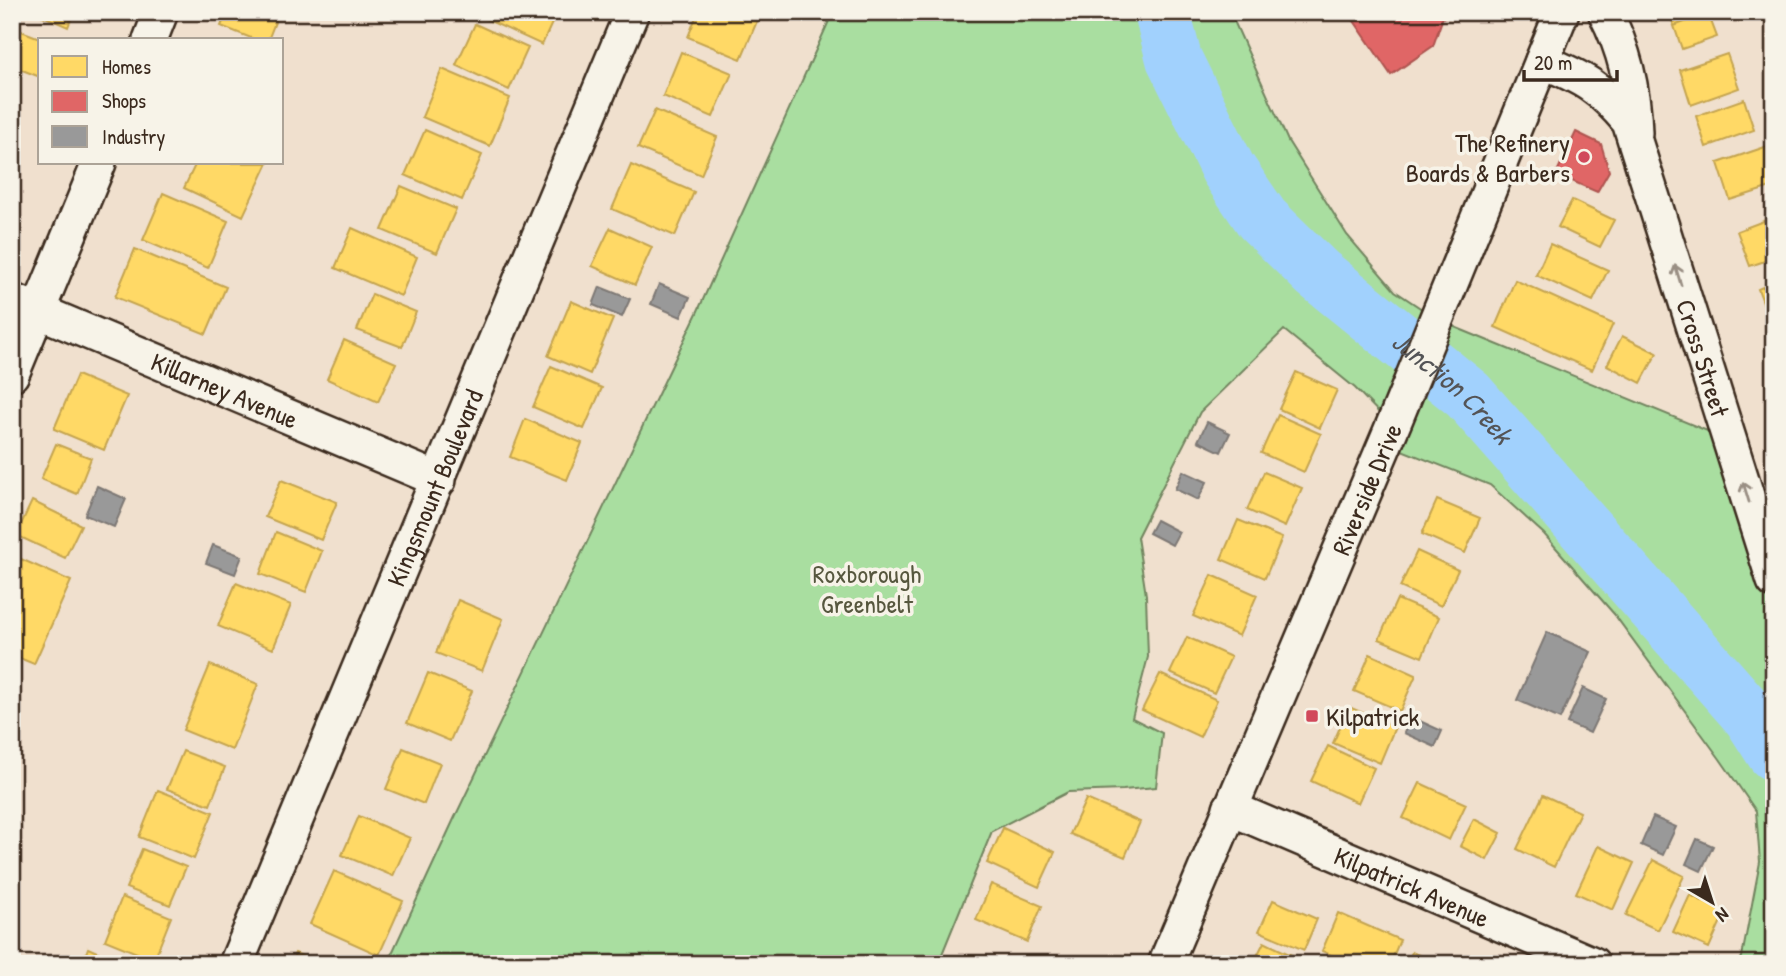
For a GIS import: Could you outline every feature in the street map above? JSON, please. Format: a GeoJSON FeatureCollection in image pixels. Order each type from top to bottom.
{"type":"FeatureCollection","features":[{"type":"Feature","properties":{"kind":"street"},"geometry":{"type":"LineString","coordinates":[[151,38],[161,12]]}},
{"type":"Feature","properties":{"kind":"street","name":"Kingsmount Boulevard"},"geometry":{"type":"LineString","coordinates":[[236,964],[632,12]]}},
{"type":"Feature","properties":{"kind":"street","name":"Riverside Drive"},"geometry":{"type":"LineString","coordinates":[[1165,964],[1442,309],[1562,12]]}},
{"type":"Feature","properties":{"kind":"street","name":"Cross Street"},"geometry":{"type":"LineString","coordinates":[[1605,12],[1630,79],[1635,136]]}},
{"type":"Feature","properties":{"kind":"street","name":"Cross Street"},"geometry":{"type":"LineString","coordinates":[[1542,61],[1574,74],[1596,87],[1629,122],[1774,581]]}},
{"type":"Feature","properties":{"kind":"street"},"geometry":{"type":"LineString","coordinates":[[12,374],[25,306],[98,164]]}},
{"type":"Feature","properties":{"kind":"street","name":"Killarney Avenue"},"geometry":{"type":"LineString","coordinates":[[25,306],[439,480]]}},
{"type":"Feature","properties":{"kind":"street","name":"Kilpatrick Avenue"},"geometry":{"type":"LineString","coordinates":[[1230,808],[1593,964]]}},
{"type":"Feature","properties":{"kind":"green space","name":"Roxborough Greenbelt"},"geometry":{"type":"Polygon","coordinates":[[[833,12],[1230,12],[1288,141],[1347,235],[1395,291],[1440,321],[1727,439],[1774,589],[1774,964],[1738,964],[1742,957],[1760,862],[1756,811],[1614,614],[1544,534],[1490,485],[1389,445],[1395,429],[1355,388],[1284,330],[1200,412],[1137,537],[1146,595],[1148,657],[1132,718],[1162,733],[1156,787],[1068,792],[992,831],[938,964],[387,964],[697,313],[833,12]]]}},
{"type":"Feature","properties":{"kind":"building: Homes"},"geometry":{"type":"Polygon","coordinates":[[[34,12],[74,12],[68,27],[34,12]]]}},
{"type":"Feature","properties":{"kind":"building: Homes"},"geometry":{"type":"Polygon","coordinates":[[[227,12],[279,12],[269,38],[251,38],[221,26],[227,12]]]}},
{"type":"Feature","properties":{"kind":"building: Homes"},"geometry":{"type":"Polygon","coordinates":[[[481,12],[557,12],[542,45],[479,16],[481,12]]]}},
{"type":"Feature","properties":{"kind":"building: Homes"},"geometry":{"type":"Polygon","coordinates":[[[698,12],[761,12],[741,59],[688,37],[698,12]]]}},
{"type":"Feature","properties":{"kind":"building: Homes"},"geometry":{"type":"Polygon","coordinates":[[[1669,12],[1707,12],[1708,13],[1674,26],[1669,12]]]}},
{"type":"Feature","properties":{"kind":"building: Homes"},"geometry":{"type":"Polygon","coordinates":[[[1708,13],[1717,37],[1682,49],[1674,26],[1708,13]]]}},
{"type":"Feature","properties":{"kind":"building: Homes"},"geometry":{"type":"Polygon","coordinates":[[[475,24],[528,48],[509,90],[456,65],[475,24]]]}},
{"type":"Feature","properties":{"kind":"building: Homes"},"geometry":{"type":"Polygon","coordinates":[[[16,29],[40,38],[38,76],[12,66],[12,39],[16,29]]]}},
{"type":"Feature","properties":{"kind":"building: Homes"},"geometry":{"type":"Polygon","coordinates":[[[681,52],[732,73],[713,117],[663,96],[681,52]]]}},
{"type":"Feature","properties":{"kind":"building: Homes"},"geometry":{"type":"Polygon","coordinates":[[[1727,54],[1739,88],[1691,105],[1680,70],[1727,54]]]}},
{"type":"Feature","properties":{"kind":"building: Homes"},"geometry":{"type":"Polygon","coordinates":[[[442,69],[510,98],[490,146],[422,117],[442,69]]]}},
{"type":"Feature","properties":{"kind":"building: Homes"},"geometry":{"type":"Polygon","coordinates":[[[1744,99],[1754,130],[1706,147],[1696,116],[1744,99]]]}},
{"type":"Feature","properties":{"kind":"building: Homes"},"geometry":{"type":"Polygon","coordinates":[[[655,110],[717,137],[701,175],[638,148],[655,110]]]}},
{"type":"Feature","properties":{"kind":"building: Homes"},"geometry":{"type":"Polygon","coordinates":[[[425,130],[482,155],[462,200],[405,175],[425,130]]]}},
{"type":"Feature","properties":{"kind":"building: Homes"},"geometry":{"type":"Polygon","coordinates":[[[1774,144],[1774,186],[1730,200],[1718,163],[1774,144]]]}},
{"type":"Feature","properties":{"kind":"building: Homes"},"geometry":{"type":"Polygon","coordinates":[[[196,164],[268,164],[243,216],[184,188],[196,164]]]}},
{"type":"Feature","properties":{"kind":"building: Homes"},"geometry":{"type":"Polygon","coordinates":[[[631,165],[694,192],[675,236],[612,209],[631,165]]]}},
{"type":"Feature","properties":{"kind":"building: Homes"},"geometry":{"type":"Polygon","coordinates":[[[401,186],[456,209],[437,253],[382,230],[401,186]]]}},
{"type":"Feature","properties":{"kind":"building: Homes"},"geometry":{"type":"Polygon","coordinates":[[[163,193],[228,221],[208,268],[143,240],[163,193]]]}},
{"type":"Feature","properties":{"kind":"building: Homes"},"geometry":{"type":"Polygon","coordinates":[[[1572,200],[1614,220],[1600,247],[1558,227],[1572,200]]]}},
{"type":"Feature","properties":{"kind":"building: Homes"},"geometry":{"type":"Polygon","coordinates":[[[1774,217],[1774,258],[1750,266],[1737,231],[1774,217]]]}},
{"type":"Feature","properties":{"kind":"building: Homes"},"geometry":{"type":"Polygon","coordinates":[[[352,228],[417,257],[401,296],[335,268],[352,228]]]}},
{"type":"Feature","properties":{"kind":"building: Homes"},"geometry":{"type":"Polygon","coordinates":[[[610,228],[652,247],[635,285],[592,266],[610,228]]]}},
{"type":"Feature","properties":{"kind":"building: Homes"},"geometry":{"type":"Polygon","coordinates":[[[1550,244],[1608,270],[1593,301],[1536,275],[1550,244]]]}},
{"type":"Feature","properties":{"kind":"building: Homes"},"geometry":{"type":"Polygon","coordinates":[[[135,249],[226,287],[206,334],[115,297],[135,249]]]}},
{"type":"Feature","properties":{"kind":"building: Homes"},"geometry":{"type":"Polygon","coordinates":[[[1515,280],[1613,324],[1592,370],[1495,327],[1515,280]]]}},
{"type":"Feature","properties":{"kind":"building: Homes"},"geometry":{"type":"Polygon","coordinates":[[[1774,282],[1774,324],[1772,325],[1758,289],[1774,282]]]}},
{"type":"Feature","properties":{"kind":"building: Homes"},"geometry":{"type":"Polygon","coordinates":[[[372,294],[416,312],[402,347],[357,330],[372,294]]]}},
{"type":"Feature","properties":{"kind":"building: Homes"},"geometry":{"type":"Polygon","coordinates":[[[571,301],[613,319],[590,374],[548,356],[571,301]]]}},
{"type":"Feature","properties":{"kind":"building: Homes"},"geometry":{"type":"Polygon","coordinates":[[[1622,336],[1657,353],[1641,383],[1607,365],[1622,336]]]}},
{"type":"Feature","properties":{"kind":"building: Homes"},"geometry":{"type":"Polygon","coordinates":[[[344,340],[396,363],[378,402],[327,379],[344,340]]]}},
{"type":"Feature","properties":{"kind":"building: Homes"},"geometry":{"type":"Polygon","coordinates":[[[551,366],[602,388],[584,429],[533,407],[551,366]]]}},
{"type":"Feature","properties":{"kind":"building: Homes"},"geometry":{"type":"Polygon","coordinates":[[[1296,372],[1337,390],[1320,428],[1279,409],[1296,372]]]}},
{"type":"Feature","properties":{"kind":"building: Homes"},"geometry":{"type":"Polygon","coordinates":[[[77,375],[127,396],[104,450],[54,429],[77,375]]]}},
{"type":"Feature","properties":{"kind":"building: Homes"},"geometry":{"type":"Polygon","coordinates":[[[1278,415],[1321,434],[1304,472],[1261,453],[1278,415]]]}},
{"type":"Feature","properties":{"kind":"building: Homes"},"geometry":{"type":"Polygon","coordinates":[[[525,419],[582,443],[567,480],[510,457],[525,419]]]}},
{"type":"Feature","properties":{"kind":"building: Homes"},"geometry":{"type":"Polygon","coordinates":[[[56,444],[91,458],[77,494],[41,479],[56,444]]]}},
{"type":"Feature","properties":{"kind":"building: Homes"},"geometry":{"type":"Polygon","coordinates":[[[1264,472],[1302,488],[1285,527],[1247,510],[1264,472]]]}},
{"type":"Feature","properties":{"kind":"building: Homes"},"geometry":{"type":"Polygon","coordinates":[[[281,480],[337,502],[321,540],[265,517],[281,480]]]}},
{"type":"Feature","properties":{"kind":"building: Homes"},"geometry":{"type":"Polygon","coordinates":[[[1437,500],[1480,518],[1465,553],[1422,534],[1437,500]]]}},
{"type":"Feature","properties":{"kind":"building: Homes"},"geometry":{"type":"Polygon","coordinates":[[[32,501],[81,525],[65,558],[16,535],[32,501]]]}},
{"type":"Feature","properties":{"kind":"building: Homes"},"geometry":{"type":"Polygon","coordinates":[[[1238,520],[1282,538],[1265,578],[1221,559],[1238,520]]]}},
{"type":"Feature","properties":{"kind":"building: Homes"},"geometry":{"type":"Polygon","coordinates":[[[276,532],[322,551],[306,592],[260,574],[276,532]]]}},
{"type":"Feature","properties":{"kind":"building: Homes"},"geometry":{"type":"Polygon","coordinates":[[[1417,551],[1458,570],[1441,606],[1400,587],[1417,551]]]}},
{"type":"Feature","properties":{"kind":"building: Homes"},"geometry":{"type":"Polygon","coordinates":[[[14,556],[71,581],[34,664],[12,655],[14,556]]]}},
{"type":"Feature","properties":{"kind":"building: Homes"},"geometry":{"type":"Polygon","coordinates":[[[1212,575],[1257,595],[1239,636],[1193,616],[1212,575]]]}},
{"type":"Feature","properties":{"kind":"building: Homes"},"geometry":{"type":"Polygon","coordinates":[[[236,583],[291,605],[273,649],[218,626],[236,583]]]}},
{"type":"Feature","properties":{"kind":"building: Homes"},"geometry":{"type":"Polygon","coordinates":[[[1397,599],[1439,617],[1422,657],[1379,639],[1397,599]]]}},
{"type":"Feature","properties":{"kind":"building: Homes"},"geometry":{"type":"Polygon","coordinates":[[[458,600],[503,619],[482,671],[436,653],[458,600]]]}},
{"type":"Feature","properties":{"kind":"building: Homes"},"geometry":{"type":"Polygon","coordinates":[[[1187,637],[1231,657],[1214,693],[1170,673],[1187,637]]]}},
{"type":"Feature","properties":{"kind":"building: Homes"},"geometry":{"type":"Polygon","coordinates":[[[1370,654],[1416,675],[1400,711],[1354,691],[1370,654]]]}},
{"type":"Feature","properties":{"kind":"building: Homes"},"geometry":{"type":"Polygon","coordinates":[[[210,665],[258,684],[232,750],[183,730],[210,665]]]}},
{"type":"Feature","properties":{"kind":"building: Homes"},"geometry":{"type":"Polygon","coordinates":[[[428,673],[472,691],[450,741],[407,723],[428,673]]]}},
{"type":"Feature","properties":{"kind":"building: Homes"},"geometry":{"type":"Polygon","coordinates":[[[1160,674],[1217,700],[1200,737],[1142,710],[1160,674]]]}},
{"type":"Feature","properties":{"kind":"building: Homes"},"geometry":{"type":"Polygon","coordinates":[[[1349,707],[1395,727],[1380,763],[1333,743],[1349,707]]]}},
{"type":"Feature","properties":{"kind":"building: Homes"},"geometry":{"type":"Polygon","coordinates":[[[1328,746],[1374,768],[1358,803],[1311,781],[1328,746]]]}},
{"type":"Feature","properties":{"kind":"building: Homes"},"geometry":{"type":"Polygon","coordinates":[[[403,748],[440,763],[424,804],[386,789],[403,748]]]}},
{"type":"Feature","properties":{"kind":"building: Homes"},"geometry":{"type":"Polygon","coordinates":[[[183,751],[225,767],[210,805],[167,789],[183,751]]]}},
{"type":"Feature","properties":{"kind":"building: Homes"},"geometry":{"type":"Polygon","coordinates":[[[1420,783],[1466,804],[1449,840],[1403,818],[1420,783]]]}},
{"type":"Feature","properties":{"kind":"building: Homes"},"geometry":{"type":"Polygon","coordinates":[[[158,790],[213,812],[194,859],[139,837],[158,790]]]}},
{"type":"Feature","properties":{"kind":"building: Homes"},"geometry":{"type":"Polygon","coordinates":[[[1543,795],[1580,812],[1554,867],[1517,849],[1543,795]]]}},
{"type":"Feature","properties":{"kind":"building: Homes"},"geometry":{"type":"Polygon","coordinates":[[[1086,799],[1140,822],[1125,857],[1070,834],[1086,799]]]}},
{"type":"Feature","properties":{"kind":"building: Homes"},"geometry":{"type":"Polygon","coordinates":[[[359,816],[410,838],[393,876],[342,855],[359,816]]]}},
{"type":"Feature","properties":{"kind":"building: Homes"},"geometry":{"type":"Polygon","coordinates":[[[1474,819],[1501,833],[1487,860],[1460,846],[1474,819]]]}},
{"type":"Feature","properties":{"kind":"building: Homes"},"geometry":{"type":"Polygon","coordinates":[[[1003,828],[1055,852],[1039,887],[987,863],[1003,828]]]}},
{"type":"Feature","properties":{"kind":"building: Homes"},"geometry":{"type":"Polygon","coordinates":[[[1598,846],[1634,863],[1613,910],[1576,893],[1598,846]]]}},
{"type":"Feature","properties":{"kind":"building: Homes"},"geometry":{"type":"Polygon","coordinates":[[[142,849],[186,867],[170,905],[126,888],[142,849]]]}},
{"type":"Feature","properties":{"kind":"building: Homes"},"geometry":{"type":"Polygon","coordinates":[[[1653,860],[1684,876],[1658,930],[1626,915],[1653,860]]]}},
{"type":"Feature","properties":{"kind":"building: Homes"},"geometry":{"type":"Polygon","coordinates":[[[334,871],[403,901],[379,955],[310,924],[334,871]]]}},
{"type":"Feature","properties":{"kind":"building: Homes"},"geometry":{"type":"Polygon","coordinates":[[[991,884],[1042,906],[1027,942],[976,920],[991,884]]]}},
{"type":"Feature","properties":{"kind":"building: Homes"},"geometry":{"type":"Polygon","coordinates":[[[1690,895],[1725,912],[1709,948],[1673,932],[1690,895]]]}},
{"type":"Feature","properties":{"kind":"building: Homes"},"geometry":{"type":"Polygon","coordinates":[[[122,897],[171,917],[154,960],[105,940],[122,897]]]}},
{"type":"Feature","properties":{"kind":"building: Homes"},"geometry":{"type":"Polygon","coordinates":[[[1273,900],[1317,919],[1304,950],[1259,931],[1273,900]]]}},
{"type":"Feature","properties":{"kind":"building: Homes"},"geometry":{"type":"Polygon","coordinates":[[[1338,913],[1400,940],[1390,964],[1351,964],[1322,951],[1338,913]]]}},
{"type":"Feature","properties":{"kind":"building: Homes"},"geometry":{"type":"Polygon","coordinates":[[[1264,942],[1308,963],[1308,964],[1253,964],[1264,942]]]}},
{"type":"Feature","properties":{"kind":"building: Homes"},"geometry":{"type":"Polygon","coordinates":[[[88,948],[124,964],[82,964],[88,948]]]}},
{"type":"Feature","properties":{"kind":"building: Homes"},"geometry":{"type":"Polygon","coordinates":[[[1412,952],[1438,964],[1407,964],[1412,952]]]}},
{"type":"Feature","properties":{"kind":"building: Homes"},"geometry":{"type":"Polygon","coordinates":[[[295,953],[321,964],[291,964],[295,953]]]}},
{"type":"Feature","properties":{"kind":"building: Shops"},"geometry":{"type":"Polygon","coordinates":[[[1348,12],[1463,12],[1460,17],[1443,17],[1433,46],[1391,75],[1348,12]]]}},
{"type":"Feature","properties":{"kind":"building: Shops","name":"The Refinery Boards & Barbers"},"geometry":{"type":"Polygon","coordinates":[[[1576,132],[1601,144],[1609,171],[1597,192],[1556,174],[1576,132]]]}},
{"type":"Feature","properties":{"kind":"building: Industry"},"geometry":{"type":"Polygon","coordinates":[[[659,284],[690,297],[681,317],[651,304],[659,284]]]}},
{"type":"Feature","properties":{"kind":"building: Industry"},"geometry":{"type":"Polygon","coordinates":[[[600,287],[630,299],[622,317],[593,305],[600,287]]]}},
{"type":"Feature","properties":{"kind":"building: Industry"},"geometry":{"type":"Polygon","coordinates":[[[1207,422],[1230,433],[1221,452],[1198,441],[1207,422]]]}},
{"type":"Feature","properties":{"kind":"building: Industry"},"geometry":{"type":"Polygon","coordinates":[[[1183,471],[1207,482],[1198,500],[1175,489],[1183,471]]]}},
{"type":"Feature","properties":{"kind":"building: Industry"},"geometry":{"type":"Polygon","coordinates":[[[97,486],[126,499],[114,527],[85,515],[97,486]]]}},
{"type":"Feature","properties":{"kind":"building: Industry"},"geometry":{"type":"Polygon","coordinates":[[[1156,520],[1179,532],[1172,545],[1149,533],[1156,520]]]}},
{"type":"Feature","properties":{"kind":"building: Industry"},"geometry":{"type":"Polygon","coordinates":[[[213,545],[242,556],[235,574],[206,563],[213,545]]]}},
{"type":"Feature","properties":{"kind":"building: Industry"},"geometry":{"type":"Polygon","coordinates":[[[1547,632],[1591,652],[1560,719],[1517,700],[1547,632]]]}},
{"type":"Feature","properties":{"kind":"building: Industry"},"geometry":{"type":"Polygon","coordinates":[[[1583,688],[1606,699],[1590,733],[1567,723],[1583,688]]]}},
{"type":"Feature","properties":{"kind":"building: Industry"},"geometry":{"type":"Polygon","coordinates":[[[1411,717],[1442,731],[1435,747],[1404,733],[1411,717]]]}},
{"type":"Feature","properties":{"kind":"building: Industry"},"geometry":{"type":"Polygon","coordinates":[[[1653,817],[1676,827],[1663,855],[1641,845],[1653,817]]]}},
{"type":"Feature","properties":{"kind":"building: Industry"},"geometry":{"type":"Polygon","coordinates":[[[1697,839],[1713,846],[1701,871],[1686,864],[1697,839]]]}},
{"type":"Feature","properties":{"kind":"waterway","name":"Junction Creek"},"geometry":{"type":"LineString","coordinates":[[1162,12],[1174,59],[1228,169],[1262,219],[1317,273],[1468,395],[1751,717],[1774,753]]}},
{"type":"Feature","properties":{"kind":"place","name":"The Refinery Boards & Barbers"},"geometry":{"type":"Point","coordinates":[1584,157]}},
{"type":"Feature","properties":{"kind":"place","name":"Kilpatrick"},"geometry":{"type":"Point","coordinates":[1312,716]}}]}
